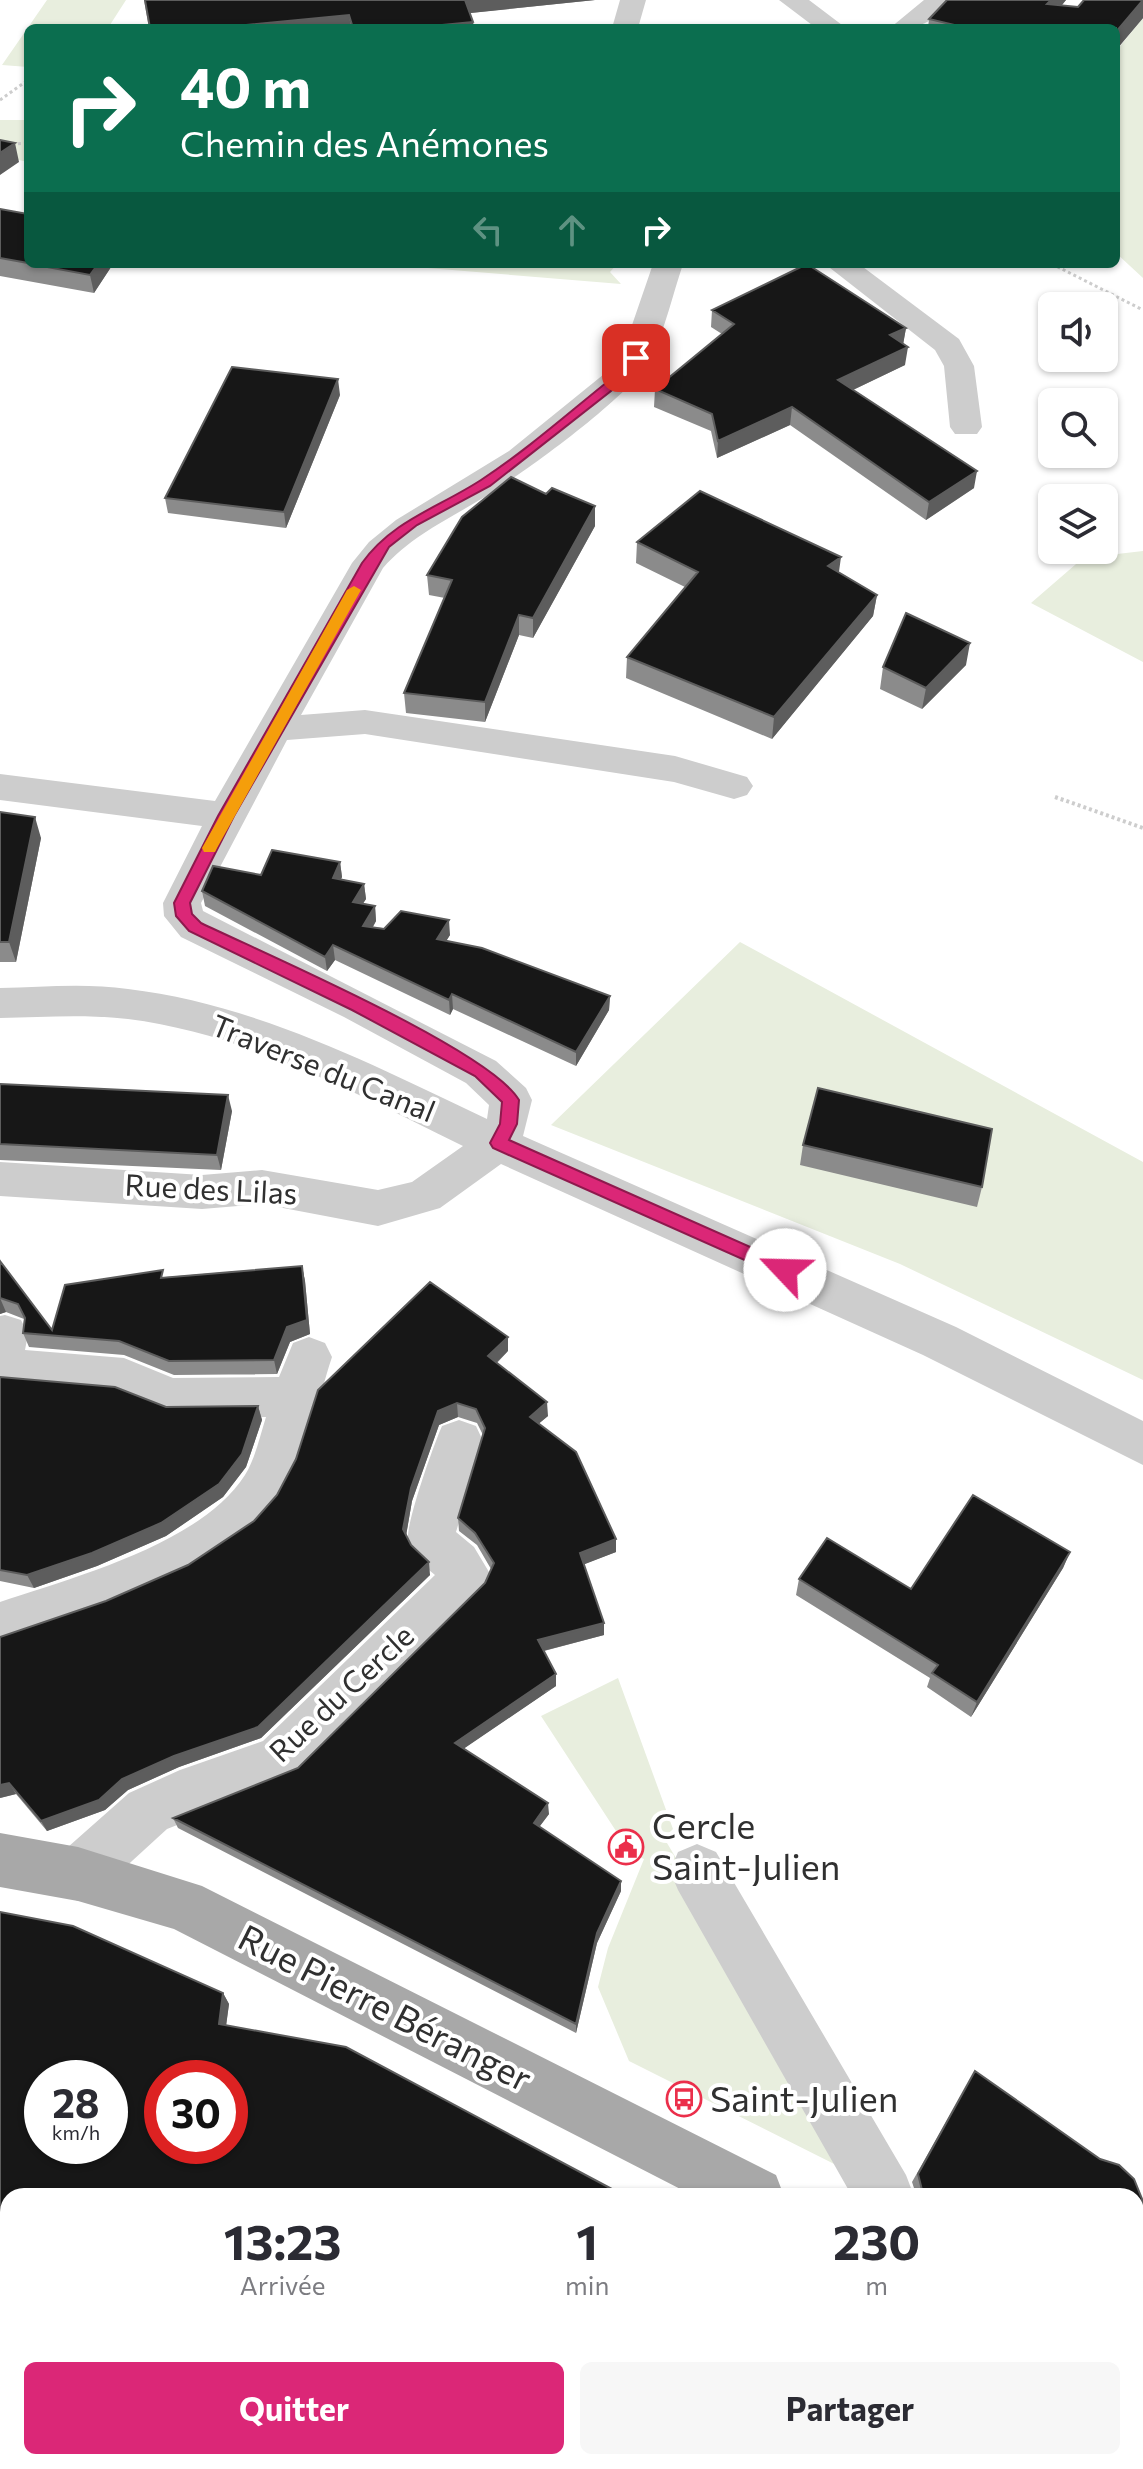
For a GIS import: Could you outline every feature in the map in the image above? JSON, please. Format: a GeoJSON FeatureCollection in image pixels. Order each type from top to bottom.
{"type":"FeatureCollection","features":[{"type":"Feature","properties":{"kind":"main road","name":"Rue Pierre Béranger"},"geometry":{"type":"LineString","coordinates":[[0,1860],[78,1874],[183,1905],[739,2188]]}},
{"type":"Feature","properties":{"kind":"street"},"geometry":{"type":"LineString","coordinates":[[626,24],[633,0]]}},
{"type":"Feature","properties":{"kind":"street"},"geometry":{"type":"LineString","coordinates":[[909,24],[931,9],[937,0]]}},
{"type":"Feature","properties":{"kind":"street"},"geometry":{"type":"LineString","coordinates":[[786,6],[824,24]]}},
{"type":"Feature","properties":{"kind":"street"},"geometry":{"type":"LineString","coordinates":[[499,1143],[508,1124],[511,1100],[481,1072],[358,1006],[195,927],[184,916],[182,903],[226,816],[369,563],[384,544],[412,522],[485,483],[625,373],[636,358],[667,268]]}},
{"type":"Feature","properties":{"kind":"street"},"geometry":{"type":"LineString","coordinates":[[845,268],[948,345],[959,366],[966,427]]}},
{"type":"Feature","properties":{"kind":"street"},"geometry":{"type":"LineString","coordinates":[[276,729],[365,722],[675,769],[734,786]]}},
{"type":"Feature","properties":{"kind":"street"},"geometry":{"type":"LineString","coordinates":[[0,787],[226,816]]}},
{"type":"Feature","properties":{"kind":"street","name":"Traverse du Canal"},"geometry":{"type":"LineString","coordinates":[[0,1003],[92,1001],[193,1016],[239,1030],[351,1076],[1044,1390],[1143,1444]]}},
{"type":"Feature","properties":{"kind":"street","name":"Rue des Lilas"},"geometry":{"type":"LineString","coordinates":[[0,1179],[202,1192],[262,1187],[378,1208],[425,1196],[499,1143]]}},
{"type":"Feature","properties":{"kind":"street"},"geometry":{"type":"LineString","coordinates":[[0,1335],[5,1334],[0,1368],[124,1378],[171,1398],[302,1377],[261,1491],[237,1519],[132,1579],[0,1625]]}},
{"type":"Feature","properties":{"kind":"street","name":"Rue du Cercle"},"geometry":{"type":"LineString","coordinates":[[78,1874],[146,1812],[178,1797],[252,1774],[281,1759],[467,1577],[457,1563],[433,1543],[432,1533],[459,1441]]}},
{"type":"Feature","properties":{"kind":"street"},"geometry":{"type":"LineString","coordinates":[[697,1871],[880,2188]]}},
{"type":"Feature","properties":{"kind":"path"},"geometry":{"type":"LineString","coordinates":[[0,100],[24,83]]}},
{"type":"Feature","properties":{"kind":"path"},"geometry":{"type":"LineString","coordinates":[[0,145],[24,143]]}},
{"type":"Feature","properties":{"kind":"path"},"geometry":{"type":"LineString","coordinates":[[1060,268],[1143,310]]}},
{"type":"Feature","properties":{"kind":"path"},"geometry":{"type":"LineString","coordinates":[[1055,797],[1143,828]]}},
{"type":"Feature","properties":{"kind":"green space"},"geometry":{"type":"Polygon","coordinates":[[[47,0],[126,0],[111,24],[30,24],[47,0]]]}},
{"type":"Feature","properties":{"kind":"green space"},"geometry":{"type":"Polygon","coordinates":[[[1143,18],[1143,278],[1120,257],[1120,46],[1143,18]]]}},
{"type":"Feature","properties":{"kind":"green space"},"geometry":{"type":"Polygon","coordinates":[[[24,33],[24,67],[2,65],[24,33]]]}},
{"type":"Feature","properties":{"kind":"green space"},"geometry":{"type":"Polygon","coordinates":[[[0,120],[24,120],[24,161],[0,156],[0,120]]]}},
{"type":"Feature","properties":{"kind":"green space"},"geometry":{"type":"Polygon","coordinates":[[[427,268],[614,268],[610,272],[621,284],[427,268]]]}},
{"type":"Feature","properties":{"kind":"green space"},"geometry":{"type":"Polygon","coordinates":[[[1143,551],[1143,662],[1031,603],[1076,564],[1118,564],[1118,554],[1143,551]]]}},
{"type":"Feature","properties":{"kind":"green space"},"geometry":{"type":"Polygon","coordinates":[[[740,942],[1143,1162],[1143,1380],[900,1264],[551,1125],[740,942]]]}},
{"type":"Feature","properties":{"kind":"green space"},"geometry":{"type":"Polygon","coordinates":[[[618,1678],[673,1829],[664,1838],[870,2182],[629,2061],[598,1987],[608,1948],[644,1859],[631,1854],[541,1716],[618,1678]]]}},
{"type":"Feature","properties":{"kind":"building"},"geometry":{"type":"Polygon","coordinates":[[[145,0],[465,0],[473,22],[352,24],[349,15],[257,24],[149,24],[145,0]]]}},
{"type":"Feature","properties":{"kind":"building"},"geometry":{"type":"Polygon","coordinates":[[[947,0],[1051,0],[1047,4],[1078,7],[1084,0],[1143,0],[1120,27],[1120,24],[950,24],[929,19],[947,0]]]}},
{"type":"Feature","properties":{"kind":"building"},"geometry":{"type":"Polygon","coordinates":[[[0,140],[15,143],[0,153],[0,140]]]}},
{"type":"Feature","properties":{"kind":"building"},"geometry":{"type":"Polygon","coordinates":[[[0,209],[24,213],[24,262],[0,258],[0,209]]]}},
{"type":"Feature","properties":{"kind":"building"},"geometry":{"type":"Polygon","coordinates":[[[52,268],[95,268],[90,275],[52,268]]]}},
{"type":"Feature","properties":{"kind":"building"},"geometry":{"type":"Polygon","coordinates":[[[799,268],[813,268],[906,328],[890,335],[908,347],[838,380],[977,471],[929,502],[792,407],[718,441],[712,414],[655,389],[734,324],[712,310],[799,268]]]}},
{"type":"Feature","properties":{"kind":"building"},"geometry":{"type":"Polygon","coordinates":[[[232,367],[338,379],[284,512],[165,498],[232,367]]]}},
{"type":"Feature","properties":{"kind":"building"},"geometry":{"type":"Polygon","coordinates":[[[511,477],[546,494],[552,488],[595,506],[533,618],[519,615],[485,702],[404,693],[452,580],[427,575],[462,517],[511,477]]]}},
{"type":"Feature","properties":{"kind":"building"},"geometry":{"type":"Polygon","coordinates":[[[700,491],[841,557],[828,566],[877,595],[774,717],[627,657],[698,572],[637,542],[700,491]]]}},
{"type":"Feature","properties":{"kind":"building"},"geometry":{"type":"Polygon","coordinates":[[[906,613],[970,643],[926,688],[883,667],[906,613]]]}},
{"type":"Feature","properties":{"kind":"building"},"geometry":{"type":"Polygon","coordinates":[[[0,812],[35,817],[9,942],[0,942],[0,812]]]}},
{"type":"Feature","properties":{"kind":"building"},"geometry":{"type":"Polygon","coordinates":[[[272,850],[340,862],[333,878],[364,884],[353,902],[375,906],[363,926],[384,929],[401,911],[449,920],[437,939],[482,948],[610,996],[576,1052],[452,994],[449,1000],[333,945],[325,957],[202,891],[213,866],[261,875],[272,850]]]}},
{"type":"Feature","properties":{"kind":"building"},"geometry":{"type":"Polygon","coordinates":[[[0,1084],[228,1095],[217,1155],[0,1144],[0,1084]]]}},
{"type":"Feature","properties":{"kind":"building"},"geometry":{"type":"Polygon","coordinates":[[[818,1088],[992,1129],[982,1187],[803,1145],[818,1088]]]}},
{"type":"Feature","properties":{"kind":"building"},"geometry":{"type":"Polygon","coordinates":[[[0,1261],[52,1330],[65,1285],[163,1270],[161,1278],[302,1266],[307,1320],[287,1327],[274,1360],[169,1361],[119,1341],[23,1333],[25,1318],[18,1304],[0,1298],[0,1261]]]}},
{"type":"Feature","properties":{"kind":"building"},"geometry":{"type":"Polygon","coordinates":[[[430,1282],[508,1337],[488,1356],[547,1402],[530,1417],[576,1452],[616,1539],[580,1553],[604,1623],[538,1640],[556,1674],[455,1743],[548,1803],[534,1823],[621,1881],[597,1933],[576,2024],[173,1818],[298,1768],[485,1583],[494,1563],[475,1533],[458,1518],[485,1428],[476,1409],[457,1403],[438,1411],[411,1488],[403,1529],[411,1545],[429,1562],[258,1727],[174,1756],[122,1779],[99,1800],[41,1821],[9,1783],[0,1785],[0,1637],[106,1601],[188,1565],[254,1521],[277,1495],[296,1459],[318,1390],[430,1282]]]}},
{"type":"Feature","properties":{"kind":"building"},"geometry":{"type":"Polygon","coordinates":[[[0,1377],[115,1387],[166,1407],[258,1406],[242,1454],[219,1484],[161,1523],[92,1553],[27,1575],[0,1570],[0,1377]]]}},
{"type":"Feature","properties":{"kind":"building"},"geometry":{"type":"Polygon","coordinates":[[[973,1495],[1070,1552],[977,1702],[932,1673],[938,1665],[799,1579],[827,1538],[911,1589],[973,1495]]]}},
{"type":"Feature","properties":{"kind":"building"},"geometry":{"type":"Polygon","coordinates":[[[0,1912],[73,1926],[223,1993],[219,2024],[346,2047],[610,2188],[0,2188],[0,1912]]]}},
{"type":"Feature","properties":{"kind":"building"},"geometry":{"type":"Polygon","coordinates":[[[975,2071],[1100,2159],[1119,2165],[1134,2179],[1138,2188],[922,2188],[918,2174],[975,2071]]]}},
{"type":"Feature","properties":{"kind":"slow traffic"},"geometry":{"type":"LineString","coordinates":[[210,848],[354,590]]}},
{"type":"Feature","properties":{"kind":"place","name":"Cercle Saint-Julien"},"geometry":{"type":"Point","coordinates":[626,1847]}},
{"type":"Feature","properties":{"kind":"place","name":"Saint-Julien"},"geometry":{"type":"Point","coordinates":[684,2099]}},
{"type":"Feature","properties":{"kind":"route"},"geometry":{"type":"LineString","coordinates":[[636,358],[625,373],[485,483],[412,522],[384,544],[369,563],[226,816],[182,903],[184,916],[195,927],[358,1006],[481,1072],[511,1100],[508,1124],[499,1143],[586,1185],[785,1270]]}}]}
